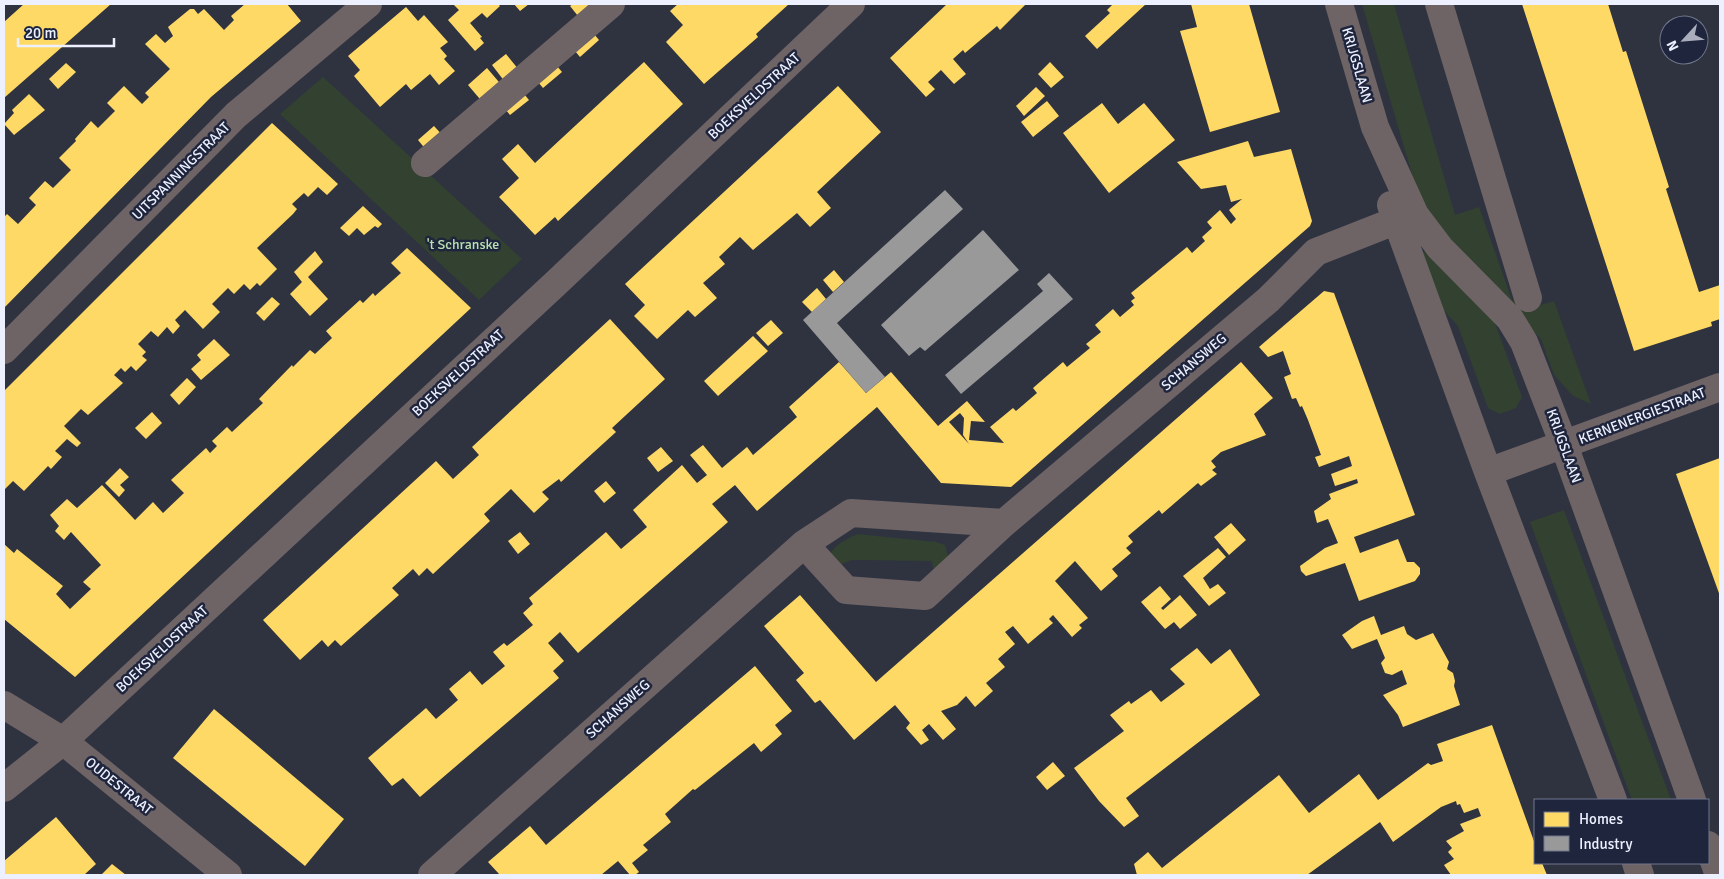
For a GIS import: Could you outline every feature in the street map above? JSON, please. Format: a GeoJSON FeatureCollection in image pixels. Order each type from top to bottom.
{"type":"FeatureCollection","features":[{"type":"Feature","properties":{"kind":"street","name":"UITSPANNINGSTRAAT"},"geometry":{"type":"LineString","coordinates":[[4,350],[236,115],[368,4]]}},
{"type":"Feature","properties":{"kind":"street"},"geometry":{"type":"LineString","coordinates":[[426,163],[610,4]]}},
{"type":"Feature","properties":{"kind":"street","name":"BOEKSVELDSTRAAT"},"geometry":{"type":"LineString","coordinates":[[4,788],[63,741],[562,277],[851,4]]}},
{"type":"Feature","properties":{"kind":"street","name":"KRIJGSLAAN"},"geometry":{"type":"LineString","coordinates":[[1339,4],[1375,127],[1382,172],[1395,221],[1613,799]]}},
{"type":"Feature","properties":{"kind":"street"},"geometry":{"type":"LineString","coordinates":[[1439,4],[1528,298]]}},
{"type":"Feature","properties":{"kind":"street","name":"KRIJGSLAAN"},"geometry":{"type":"LineString","coordinates":[[1375,127],[1405,195],[1427,233],[1510,319],[1524,342],[1564,446],[1692,799]]}},
{"type":"Feature","properties":{"kind":"street","name":"SCHANSWEG"},"geometry":{"type":"LineString","coordinates":[[804,544],[846,590],[925,596],[1004,523],[1268,300],[1316,252],[1395,221]]}},
{"type":"Feature","properties":{"kind":"street","name":"KERNENERGIESTRAAT"},"geometry":{"type":"LineString","coordinates":[[1488,472],[1564,446],[1720,387]]}},
{"type":"Feature","properties":{"kind":"street","name":"SCHANSWEG"},"geometry":{"type":"LineString","coordinates":[[432,875],[804,544],[851,513],[1004,523]]}},
{"type":"Feature","properties":{"kind":"street","name":"OUDESTRAAT"},"geometry":{"type":"LineString","coordinates":[[4,704],[63,741],[228,875]]}},
{"type":"Feature","properties":{"kind":"street"},"geometry":{"type":"LineString","coordinates":[[1709,848],[1719,875]]}},
{"type":"Feature","properties":{"kind":"green space"},"geometry":{"type":"Polygon","coordinates":[[[1362,4],[1394,4],[1455,215],[1479,207],[1512,300],[1527,309],[1554,301],[1591,404],[1573,396],[1554,375],[1541,339],[1450,246],[1419,198],[1362,4]]]}},
{"type":"Feature","properties":{"kind":"green space","name":"'t Schranske"},"geometry":{"type":"Polygon","coordinates":[[[323,77],[522,259],[479,300],[280,114],[323,77]]]}},
{"type":"Feature","properties":{"kind":"green space"},"geometry":{"type":"Polygon","coordinates":[[[1427,251],[1492,315],[1522,397],[1516,408],[1500,414],[1488,408],[1458,326],[1427,292],[1414,255],[1427,251]]]}},
{"type":"Feature","properties":{"kind":"green space"},"geometry":{"type":"Polygon","coordinates":[[[1564,510],[1671,799],[1632,799],[1530,522],[1564,510]]]}},
{"type":"Feature","properties":{"kind":"green space"},"geometry":{"type":"Polygon","coordinates":[[[857,534],[936,542],[945,545],[949,561],[937,572],[933,568],[932,561],[852,560],[834,567],[829,555],[838,545],[857,534]]]}},
{"type":"Feature","properties":{"kind":"building: Homes"},"geometry":{"type":"Polygon","coordinates":[[[24,4],[111,4],[4,98],[4,22],[24,4]]]}},
{"type":"Feature","properties":{"kind":"building: Homes"},"geometry":{"type":"Polygon","coordinates":[[[245,4],[287,4],[301,21],[211,97],[4,308],[4,217],[7,214],[18,224],[36,205],[29,198],[45,181],[53,188],[71,170],[59,158],[76,141],[75,139],[91,121],[98,128],[115,111],[107,103],[124,86],[142,104],[149,97],[145,93],[170,69],[145,44],[156,34],[165,43],[173,36],[168,27],[190,9],[194,9],[198,14],[204,9],[224,30],[234,20],[231,16],[245,4]]]}},
{"type":"Feature","properties":{"kind":"building: Homes"},"geometry":{"type":"Polygon","coordinates":[[[453,4],[498,4],[500,6],[487,18],[482,13],[470,23],[482,37],[480,38],[484,43],[475,51],[448,20],[459,10],[453,4]]]}},
{"type":"Feature","properties":{"kind":"building: Homes"},"geometry":{"type":"Polygon","coordinates":[[[514,4],[529,4],[520,11],[514,4]]]}},
{"type":"Feature","properties":{"kind":"building: Homes"},"geometry":{"type":"Polygon","coordinates":[[[573,4],[602,4],[582,21],[570,6],[573,4]]]}},
{"type":"Feature","properties":{"kind":"building: Homes"},"geometry":{"type":"Polygon","coordinates":[[[678,4],[789,4],[756,34],[758,37],[704,84],[666,42],[683,25],[670,11],[678,4]]]}},
{"type":"Feature","properties":{"kind":"building: Homes"},"geometry":{"type":"Polygon","coordinates":[[[947,4],[1026,4],[1000,30],[997,26],[965,53],[963,50],[953,59],[966,74],[954,84],[941,70],[928,82],[935,89],[926,97],[890,58],[947,4]]]}},
{"type":"Feature","properties":{"kind":"building: Homes"},"geometry":{"type":"Polygon","coordinates":[[[1113,4],[1146,4],[1097,49],[1085,36],[1110,13],[1107,10],[1113,4]]]}},
{"type":"Feature","properties":{"kind":"building: Homes"},"geometry":{"type":"Polygon","coordinates":[[[1191,4],[1249,4],[1280,112],[1210,132],[1180,31],[1197,27],[1191,4]]]}},
{"type":"Feature","properties":{"kind":"building: Homes"},"geometry":{"type":"Polygon","coordinates":[[[1522,4],[1608,4],[1623,52],[1626,51],[1669,187],[1666,189],[1699,292],[1720,285],[1720,319],[1711,322],[1712,326],[1634,351],[1522,4]]]}},
{"type":"Feature","properties":{"kind":"building: Homes"},"geometry":{"type":"Polygon","coordinates":[[[406,7],[418,21],[424,15],[448,42],[440,48],[447,56],[444,59],[455,71],[439,85],[430,74],[411,90],[406,84],[380,107],[354,76],[360,70],[348,56],[406,7]]]}},
{"type":"Feature","properties":{"kind":"building: Homes"},"geometry":{"type":"Polygon","coordinates":[[[589,28],[599,40],[580,57],[570,45],[589,28]]]}},
{"type":"Feature","properties":{"kind":"building: Homes"},"geometry":{"type":"Polygon","coordinates":[[[506,54],[519,70],[505,82],[492,65],[506,54]]]}},
{"type":"Feature","properties":{"kind":"building: Homes"},"geometry":{"type":"Polygon","coordinates":[[[552,60],[562,72],[543,88],[533,76],[552,60]]]}},
{"type":"Feature","properties":{"kind":"building: Homes"},"geometry":{"type":"Polygon","coordinates":[[[644,62],[683,104],[558,221],[555,217],[535,235],[499,197],[519,178],[502,159],[518,144],[535,163],[644,62]]]}},
{"type":"Feature","properties":{"kind":"building: Homes"},"geometry":{"type":"Polygon","coordinates":[[[1050,62],[1064,77],[1051,88],[1038,74],[1050,62]]]}},
{"type":"Feature","properties":{"kind":"building: Homes"},"geometry":{"type":"Polygon","coordinates":[[[66,63],[76,72],[58,89],[49,79],[66,63]]]}},
{"type":"Feature","properties":{"kind":"building: Homes"},"geometry":{"type":"Polygon","coordinates":[[[487,68],[504,88],[485,105],[468,85],[487,68]]]}},
{"type":"Feature","properties":{"kind":"building: Homes"},"geometry":{"type":"Polygon","coordinates":[[[838,86],[881,132],[817,192],[831,208],[810,227],[797,213],[753,250],[740,237],[719,257],[725,264],[703,283],[717,298],[695,317],[688,310],[657,339],[634,316],[645,305],[625,284],[838,86]]]}},
{"type":"Feature","properties":{"kind":"building: Homes"},"geometry":{"type":"Polygon","coordinates":[[[1036,87],[1045,96],[1024,116],[1016,106],[1036,87]]]}},
{"type":"Feature","properties":{"kind":"building: Homes"},"geometry":{"type":"Polygon","coordinates":[[[519,88],[529,100],[510,115],[501,104],[519,88]]]}},
{"type":"Feature","properties":{"kind":"building: Homes"},"geometry":{"type":"Polygon","coordinates":[[[29,94],[45,110],[14,135],[4,124],[14,113],[12,110],[29,94]]]}},
{"type":"Feature","properties":{"kind":"building: Homes"},"geometry":{"type":"Polygon","coordinates":[[[1047,101],[1059,116],[1033,137],[1021,122],[1047,101]]]}},
{"type":"Feature","properties":{"kind":"building: Homes"},"geometry":{"type":"Polygon","coordinates":[[[1102,103],[1118,124],[1144,103],[1175,140],[1109,193],[1063,133],[1102,103]]]}},
{"type":"Feature","properties":{"kind":"building: Homes"},"geometry":{"type":"Polygon","coordinates":[[[272,123],[338,184],[327,195],[318,187],[308,197],[304,193],[292,204],[297,209],[293,214],[257,248],[277,269],[260,286],[257,283],[250,290],[244,284],[234,294],[228,288],[212,304],[220,312],[203,329],[185,310],[175,320],[180,326],[173,334],[167,327],[158,337],[151,331],[138,344],[146,352],[142,356],[147,360],[136,371],[131,366],[125,372],[121,368],[114,375],[123,383],[88,415],[81,409],[64,426],[81,443],[77,447],[67,439],[55,451],[62,457],[51,469],[48,466],[24,491],[13,481],[4,490],[4,391],[272,123]]]}},
{"type":"Feature","properties":{"kind":"building: Homes"},"geometry":{"type":"Polygon","coordinates":[[[434,126],[444,137],[427,151],[418,140],[434,126]]]}},
{"type":"Feature","properties":{"kind":"building: Homes"},"geometry":{"type":"Polygon","coordinates":[[[1248,141],[1254,157],[1291,149],[1312,221],[1310,226],[1011,487],[941,483],[877,407],[757,511],[735,485],[712,504],[728,522],[578,653],[560,632],[548,643],[564,661],[553,671],[559,678],[420,797],[403,778],[392,786],[368,758],[426,708],[436,719],[458,700],[449,689],[470,671],[482,685],[505,666],[493,652],[504,643],[507,646],[533,625],[523,613],[533,604],[529,598],[606,532],[621,549],[647,527],[633,510],[682,465],[697,483],[707,475],[690,455],[703,445],[722,468],[747,447],[753,455],[797,417],[789,407],[839,362],[866,393],[891,372],[938,426],[967,401],[985,422],[971,421],[969,440],[1004,443],[990,427],[1013,408],[1016,411],[1037,393],[1033,388],[1063,362],[1067,367],[1090,348],[1086,344],[1101,332],[1095,325],[1113,309],[1120,317],[1134,305],[1131,301],[1135,298],[1131,293],[1187,247],[1192,253],[1205,241],[1202,237],[1212,228],[1207,222],[1220,210],[1231,224],[1236,219],[1229,210],[1242,199],[1231,202],[1226,185],[1201,189],[1177,162],[1248,141]],[[960,413],[949,422],[969,444],[963,435],[964,418],[960,413]]]}},
{"type":"Feature","properties":{"kind":"building: Homes"},"geometry":{"type":"Polygon","coordinates":[[[363,206],[382,224],[378,228],[375,226],[364,235],[357,228],[349,236],[340,228],[363,206]]]}},
{"type":"Feature","properties":{"kind":"building: Homes"},"geometry":{"type":"Polygon","coordinates":[[[407,248],[471,308],[75,677],[4,619],[4,544],[14,553],[17,549],[63,586],[56,594],[70,609],[91,589],[83,582],[101,565],[71,532],[64,540],[55,531],[59,526],[50,515],[67,499],[77,508],[102,485],[135,520],[153,502],[163,513],[184,493],[171,480],[206,448],[210,453],[217,446],[212,441],[227,427],[232,432],[263,403],[259,399],[292,365],[293,367],[310,350],[315,354],[332,338],[326,331],[360,300],[363,303],[373,293],[375,296],[401,273],[391,263],[407,248]]]}},
{"type":"Feature","properties":{"kind":"building: Homes"},"geometry":{"type":"Polygon","coordinates":[[[315,251],[323,262],[308,277],[328,299],[310,316],[290,294],[302,282],[294,272],[315,251]]]}},
{"type":"Feature","properties":{"kind":"building: Homes"},"geometry":{"type":"Polygon","coordinates":[[[834,270],[844,282],[833,292],[823,280],[834,270]]]}},
{"type":"Feature","properties":{"kind":"building: Homes"},"geometry":{"type":"Polygon","coordinates":[[[817,288],[826,299],[812,312],[802,302],[817,288]]]}},
{"type":"Feature","properties":{"kind":"building: Homes"},"geometry":{"type":"Polygon","coordinates":[[[1324,291],[1334,293],[1415,515],[1354,537],[1360,553],[1398,539],[1407,562],[1414,562],[1420,568],[1420,574],[1415,581],[1359,601],[1345,563],[1306,576],[1301,571],[1300,566],[1325,548],[1338,543],[1328,519],[1317,523],[1314,511],[1331,499],[1329,494],[1358,483],[1357,479],[1335,486],[1331,474],[1352,466],[1349,456],[1319,467],[1315,457],[1321,455],[1308,420],[1296,398],[1292,399],[1284,377],[1291,374],[1283,351],[1268,357],[1259,347],[1324,291]]]}},
{"type":"Feature","properties":{"kind":"building: Homes"},"geometry":{"type":"Polygon","coordinates":[[[272,297],[280,304],[264,321],[256,313],[272,297]]]}},
{"type":"Feature","properties":{"kind":"building: Homes"},"geometry":{"type":"Polygon","coordinates":[[[610,319],[665,379],[612,428],[616,432],[561,482],[559,479],[542,492],[549,499],[534,513],[511,489],[484,514],[490,521],[433,574],[427,568],[419,576],[413,569],[392,588],[399,595],[341,646],[335,640],[328,647],[322,640],[300,660],[263,620],[436,461],[453,479],[479,455],[472,447],[610,319]]]}},
{"type":"Feature","properties":{"kind":"building: Homes"},"geometry":{"type":"Polygon","coordinates":[[[771,320],[783,333],[768,346],[756,333],[771,320]]]}},
{"type":"Feature","properties":{"kind":"building: Homes"},"geometry":{"type":"Polygon","coordinates":[[[753,336],[768,351],[718,396],[704,381],[753,336]]]}},
{"type":"Feature","properties":{"kind":"building: Homes"},"geometry":{"type":"Polygon","coordinates":[[[214,339],[230,355],[201,380],[191,369],[201,360],[197,355],[214,339]]]}},
{"type":"Feature","properties":{"kind":"building: Homes"},"geometry":{"type":"Polygon","coordinates":[[[1241,362],[1273,398],[1254,414],[1266,435],[1221,452],[1211,461],[1216,467],[1212,470],[1217,474],[1201,486],[1198,483],[1162,514],[1159,510],[1128,536],[1133,542],[1126,548],[1131,553],[1112,569],[1118,576],[1101,591],[1075,561],[1055,581],[1088,618],[1079,625],[1082,628],[1072,637],[1053,615],[1049,619],[1053,623],[1028,644],[1013,626],[1005,632],[1015,644],[998,659],[1005,667],[986,683],[993,691],[975,707],[966,696],[957,705],[941,711],[956,729],[943,740],[929,724],[922,730],[929,740],[921,745],[906,728],[910,723],[895,705],[854,740],[820,700],[815,703],[796,680],[804,673],[764,626],[800,595],[876,682],[1241,362]]]}},
{"type":"Feature","properties":{"kind":"building: Homes"},"geometry":{"type":"Polygon","coordinates":[[[187,378],[196,387],[179,405],[170,395],[187,378]]]}},
{"type":"Feature","properties":{"kind":"building: Homes"},"geometry":{"type":"Polygon","coordinates":[[[152,412],[162,423],[146,439],[135,428],[152,412]]]}},
{"type":"Feature","properties":{"kind":"building: Homes"},"geometry":{"type":"Polygon","coordinates":[[[661,447],[673,461],[658,472],[647,458],[661,447]]]}},
{"type":"Feature","properties":{"kind":"building: Homes"},"geometry":{"type":"Polygon","coordinates":[[[1720,458],[1720,596],[1676,474],[1720,458]]]}},
{"type":"Feature","properties":{"kind":"building: Homes"},"geometry":{"type":"Polygon","coordinates":[[[120,468],[129,477],[120,485],[125,490],[119,497],[105,483],[120,468]]]}},
{"type":"Feature","properties":{"kind":"building: Homes"},"geometry":{"type":"Polygon","coordinates":[[[606,481],[616,493],[604,503],[594,491],[606,481]]]}},
{"type":"Feature","properties":{"kind":"building: Homes"},"geometry":{"type":"Polygon","coordinates":[[[1231,523],[1246,540],[1229,555],[1214,537],[1231,523]]]}},
{"type":"Feature","properties":{"kind":"building: Homes"},"geometry":{"type":"Polygon","coordinates":[[[520,532],[530,544],[518,554],[508,541],[520,532]]]}},
{"type":"Feature","properties":{"kind":"building: Homes"},"geometry":{"type":"Polygon","coordinates":[[[1218,548],[1226,557],[1203,578],[1210,589],[1218,584],[1226,593],[1209,606],[1183,576],[1218,548]]]}},
{"type":"Feature","properties":{"kind":"building: Homes"},"geometry":{"type":"Polygon","coordinates":[[[1160,586],[1171,599],[1161,608],[1163,610],[1180,595],[1197,615],[1180,629],[1174,622],[1165,629],[1141,602],[1160,586]]]}},
{"type":"Feature","properties":{"kind":"building: Homes"},"geometry":{"type":"Polygon","coordinates":[[[1374,616],[1381,635],[1404,626],[1407,634],[1416,640],[1433,633],[1449,662],[1447,669],[1453,673],[1454,686],[1460,705],[1403,727],[1398,715],[1383,695],[1407,684],[1402,670],[1392,675],[1385,673],[1381,663],[1385,658],[1377,639],[1352,649],[1342,635],[1362,621],[1374,616]]]}},
{"type":"Feature","properties":{"kind":"building: Homes"},"geometry":{"type":"Polygon","coordinates":[[[1197,648],[1211,664],[1230,649],[1260,695],[1126,798],[1139,816],[1124,827],[1099,801],[1074,768],[1124,731],[1110,715],[1129,701],[1131,704],[1151,690],[1161,702],[1185,684],[1170,669],[1197,648]]]}},
{"type":"Feature","properties":{"kind":"building: Homes"},"geometry":{"type":"Polygon","coordinates":[[[755,666],[792,711],[775,725],[782,734],[761,752],[754,743],[695,790],[693,789],[665,814],[671,822],[643,845],[648,850],[632,863],[639,872],[635,875],[630,875],[618,861],[601,875],[500,875],[488,862],[530,826],[546,845],[755,666]]]}},
{"type":"Feature","properties":{"kind":"building: Homes"},"geometry":{"type":"Polygon","coordinates":[[[214,709],[344,819],[305,866],[173,758],[214,709]]]}},
{"type":"Feature","properties":{"kind":"building: Homes"},"geometry":{"type":"Polygon","coordinates":[[[1492,725],[1534,841],[1534,864],[1542,864],[1547,875],[1451,875],[1444,865],[1454,859],[1448,852],[1452,848],[1446,841],[1464,831],[1460,824],[1481,816],[1478,808],[1464,813],[1460,804],[1457,805],[1456,801],[1441,807],[1393,842],[1380,822],[1307,875],[1137,875],[1134,864],[1148,852],[1162,868],[1279,775],[1309,813],[1359,774],[1378,800],[1428,763],[1431,765],[1443,761],[1437,744],[1492,725]]]}},
{"type":"Feature","properties":{"kind":"building: Homes"},"geometry":{"type":"Polygon","coordinates":[[[1053,762],[1065,776],[1047,790],[1036,777],[1053,762]]]}},
{"type":"Feature","properties":{"kind":"building: Homes"},"geometry":{"type":"Polygon","coordinates":[[[56,817],[96,864],[84,875],[4,875],[4,861],[56,817]]]}},
{"type":"Feature","properties":{"kind":"building: Homes"},"geometry":{"type":"Polygon","coordinates":[[[112,864],[126,875],[101,875],[112,864]]]}},
{"type":"Feature","properties":{"kind":"building: Industry"},"geometry":{"type":"Polygon","coordinates":[[[945,190],[963,209],[837,323],[885,377],[866,393],[803,320],[945,190]]]}},
{"type":"Feature","properties":{"kind":"building: Industry"},"geometry":{"type":"Polygon","coordinates":[[[983,230],[1019,270],[925,351],[920,347],[909,356],[881,325],[983,230]]]}},
{"type":"Feature","properties":{"kind":"building: Industry"},"geometry":{"type":"Polygon","coordinates":[[[1049,273],[1073,299],[961,394],[945,375],[1043,291],[1037,284],[1049,273]]]}}]}
